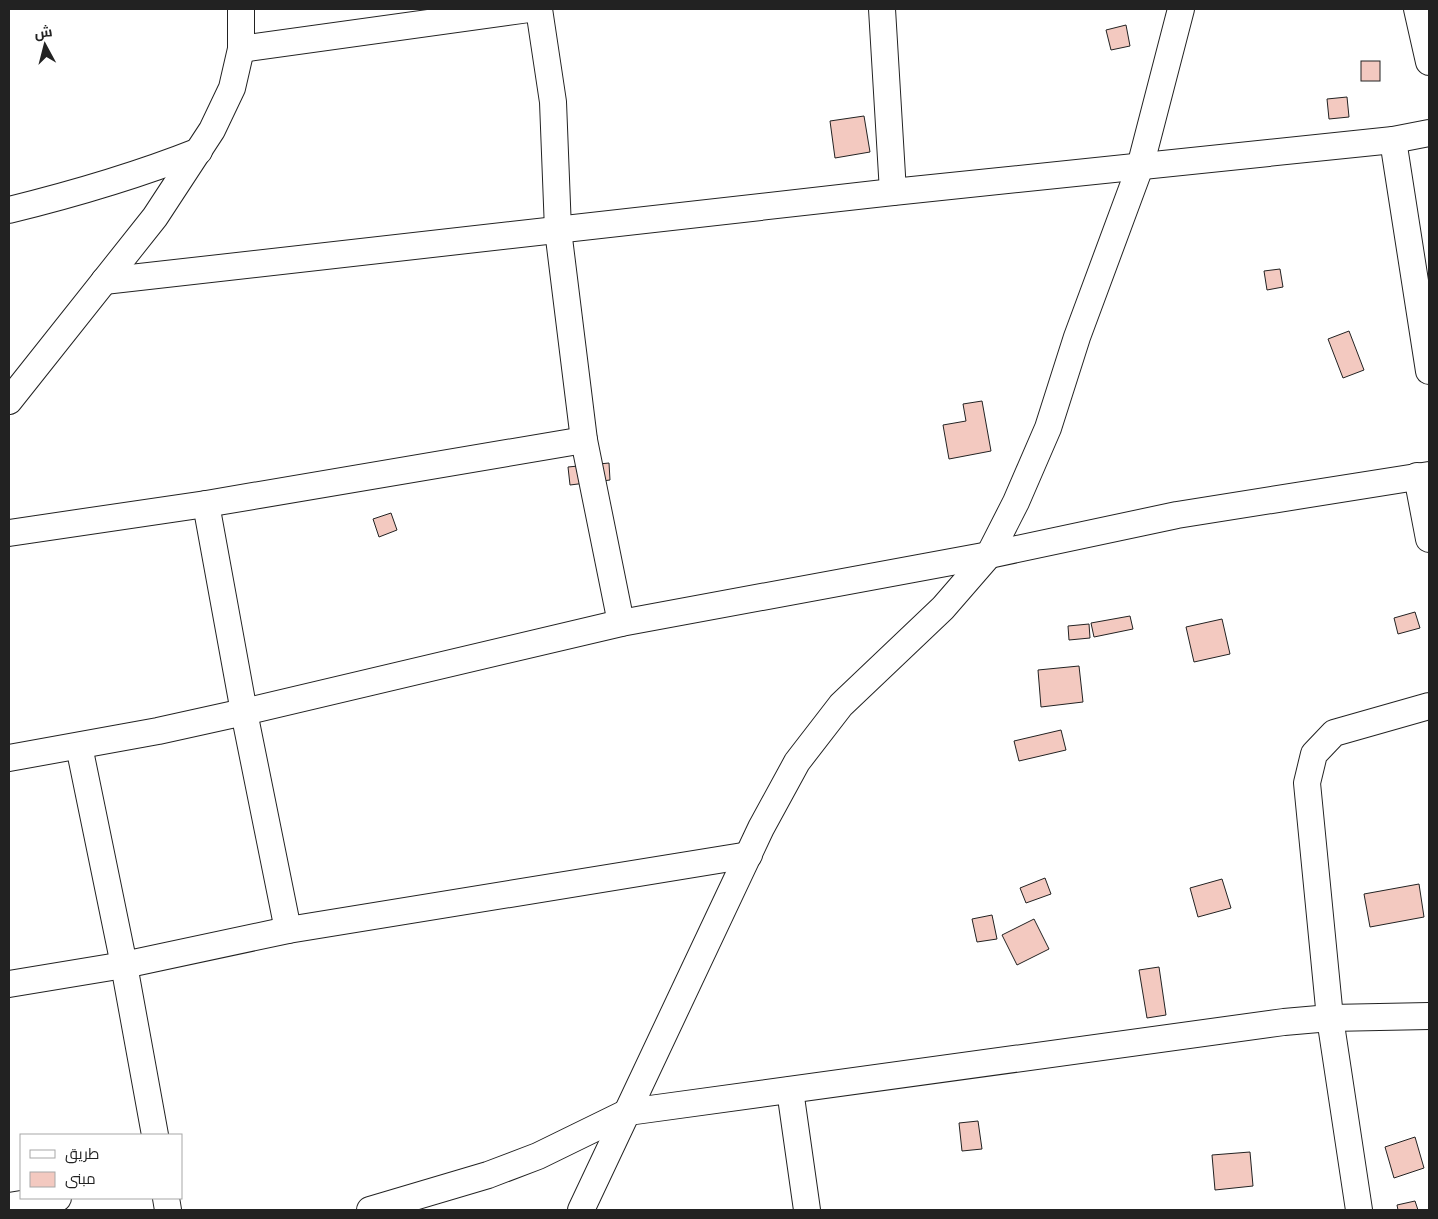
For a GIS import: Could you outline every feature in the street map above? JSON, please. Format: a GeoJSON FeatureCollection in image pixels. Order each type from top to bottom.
{"type":"FeatureCollection","features":[{"type":"Feature","properties":{"kind":"street"},"geometry":{"type":"LineString","coordinates":[[9,401],[155,217],[212,130],[232,88],[241,49],[241,9]]}},
{"type":"Feature","properties":{"kind":"street"},"geometry":{"type":"LineString","coordinates":[[241,49],[529,9]]}},
{"type":"Feature","properties":{"kind":"street"},"geometry":{"type":"LineString","coordinates":[[539,9],[553,102],[558,230],[584,440],[622,623]]}},
{"type":"Feature","properties":{"kind":"street"},"geometry":{"type":"LineString","coordinates":[[882,9],[893,192]]}},
{"type":"Feature","properties":{"kind":"street"},"geometry":{"type":"LineString","coordinates":[[581,1210],[749,855],[797,762],[841,705],[936,615],[988,555],[1016,502],[1048,428],[1077,337],[1140,167],[1181,9]]}},
{"type":"Feature","properties":{"kind":"street"},"geometry":{"type":"LineString","coordinates":[[1417,9],[1429,62]]}},
{"type":"Feature","properties":{"kind":"street"},"geometry":{"type":"LineString","coordinates":[[104,282],[893,192],[1393,140],[1429,133]]}},
{"type":"Feature","properties":{"kind":"street"},"geometry":{"type":"LineString","coordinates":[[1393,140],[1429,371]]}},
{"type":"Feature","properties":{"kind":"street"},"geometry":{"type":"LineString","coordinates":[[9,210],[82,192],[150,170],[199,151]]}},
{"type":"Feature","properties":{"kind":"street"},"geometry":{"type":"LineString","coordinates":[[9,533],[206,504],[584,440]]}},
{"type":"Feature","properties":{"kind":"street"},"geometry":{"type":"LineString","coordinates":[[9,758],[79,746],[244,712],[622,623],[988,555],[1177,515],[1423,475],[1429,540]]}},
{"type":"Feature","properties":{"kind":"street"},"geometry":{"type":"LineString","coordinates":[[206,504],[244,712],[288,930]]}},
{"type":"Feature","properties":{"kind":"street"},"geometry":{"type":"LineString","coordinates":[[1359,1210],[1330,1018],[1307,783],[1314,754],[1334,733],[1429,706]]}},
{"type":"Feature","properties":{"kind":"street"},"geometry":{"type":"LineString","coordinates":[[79,746],[124,965],[155,1134]]}},
{"type":"Feature","properties":{"kind":"street"},"geometry":{"type":"LineString","coordinates":[[9,984],[124,965],[288,930],[749,855]]}},
{"type":"Feature","properties":{"kind":"street"},"geometry":{"type":"LineString","coordinates":[[370,1210],[488,1175],[538,1156],[628,1112],[1274,1023],[1330,1018],[1429,1016]]}},
{"type":"Feature","properties":{"kind":"street"},"geometry":{"type":"LineString","coordinates":[[790,1090],[807,1210]]}},
{"type":"Feature","properties":{"kind":"street"},"geometry":{"type":"LineString","coordinates":[[9,1206],[52,1199]]}},
{"type":"Feature","properties":{"kind":"building"},"geometry":{"type":"Polygon","coordinates":[[[1126,25],[1130,46],[1111,50],[1106,30],[1126,25]]]}},
{"type":"Feature","properties":{"kind":"building"},"geometry":{"type":"Polygon","coordinates":[[[1361,61],[1380,61],[1380,81],[1361,81],[1361,61]]]}},
{"type":"Feature","properties":{"kind":"building"},"geometry":{"type":"Polygon","coordinates":[[[1347,97],[1349,117],[1329,119],[1327,99],[1347,97]]]}},
{"type":"Feature","properties":{"kind":"building"},"geometry":{"type":"Polygon","coordinates":[[[864,116],[870,152],[835,158],[830,121],[864,116]]]}},
{"type":"Feature","properties":{"kind":"building"},"geometry":{"type":"Polygon","coordinates":[[[1280,269],[1283,287],[1267,290],[1264,271],[1280,269]]]}},
{"type":"Feature","properties":{"kind":"building"},"geometry":{"type":"Polygon","coordinates":[[[1349,331],[1364,370],[1343,378],[1328,339],[1349,331]]]}},
{"type":"Feature","properties":{"kind":"building"},"geometry":{"type":"Polygon","coordinates":[[[982,401],[991,451],[949,459],[943,425],[966,421],[963,404],[982,401]]]}},
{"type":"Feature","properties":{"kind":"building"},"geometry":{"type":"Polygon","coordinates":[[[609,463],[610,480],[570,485],[568,467],[609,463]]]}},
{"type":"Feature","properties":{"kind":"building"},"geometry":{"type":"Polygon","coordinates":[[[391,513],[397,530],[379,537],[373,519],[391,513]]]}},
{"type":"Feature","properties":{"kind":"building"},"geometry":{"type":"Polygon","coordinates":[[[1415,612],[1420,628],[1398,634],[1394,618],[1415,612]]]}},
{"type":"Feature","properties":{"kind":"building"},"geometry":{"type":"Polygon","coordinates":[[[1130,616],[1133,629],[1094,637],[1091,623],[1130,616]]]}},
{"type":"Feature","properties":{"kind":"building"},"geometry":{"type":"Polygon","coordinates":[[[1222,619],[1230,654],[1194,662],[1186,627],[1222,619]]]}},
{"type":"Feature","properties":{"kind":"building"},"geometry":{"type":"Polygon","coordinates":[[[1089,624],[1090,638],[1069,640],[1068,626],[1089,624]]]}},
{"type":"Feature","properties":{"kind":"building"},"geometry":{"type":"Polygon","coordinates":[[[1079,666],[1083,702],[1041,707],[1038,670],[1079,666]]]}},
{"type":"Feature","properties":{"kind":"building"},"geometry":{"type":"Polygon","coordinates":[[[1061,730],[1066,750],[1019,761],[1014,741],[1061,730]]]}},
{"type":"Feature","properties":{"kind":"building"},"geometry":{"type":"Polygon","coordinates":[[[1045,878],[1051,894],[1026,903],[1020,888],[1045,878]]]}},
{"type":"Feature","properties":{"kind":"building"},"geometry":{"type":"Polygon","coordinates":[[[1222,879],[1231,908],[1198,917],[1190,888],[1222,879]]]}},
{"type":"Feature","properties":{"kind":"building"},"geometry":{"type":"Polygon","coordinates":[[[1419,884],[1424,917],[1370,927],[1364,894],[1419,884]]]}},
{"type":"Feature","properties":{"kind":"building"},"geometry":{"type":"Polygon","coordinates":[[[992,915],[997,939],[977,942],[972,919],[992,915]]]}},
{"type":"Feature","properties":{"kind":"building"},"geometry":{"type":"Polygon","coordinates":[[[1034,919],[1049,949],[1017,965],[1002,935],[1034,919]]]}},
{"type":"Feature","properties":{"kind":"building"},"geometry":{"type":"Polygon","coordinates":[[[1159,967],[1166,1015],[1147,1018],[1139,970],[1159,967]]]}},
{"type":"Feature","properties":{"kind":"building"},"geometry":{"type":"Polygon","coordinates":[[[978,1121],[982,1149],[962,1151],[959,1123],[978,1121]]]}},
{"type":"Feature","properties":{"kind":"building"},"geometry":{"type":"Polygon","coordinates":[[[1415,1137],[1424,1168],[1394,1178],[1385,1147],[1415,1137]]]}},
{"type":"Feature","properties":{"kind":"building"},"geometry":{"type":"Polygon","coordinates":[[[1250,1152],[1253,1186],[1215,1190],[1212,1155],[1250,1152]]]}},
{"type":"Feature","properties":{"kind":"building"},"geometry":{"type":"Polygon","coordinates":[[[1415,1201],[1418,1210],[1398,1210],[1397,1205],[1415,1201]]]}}]}
